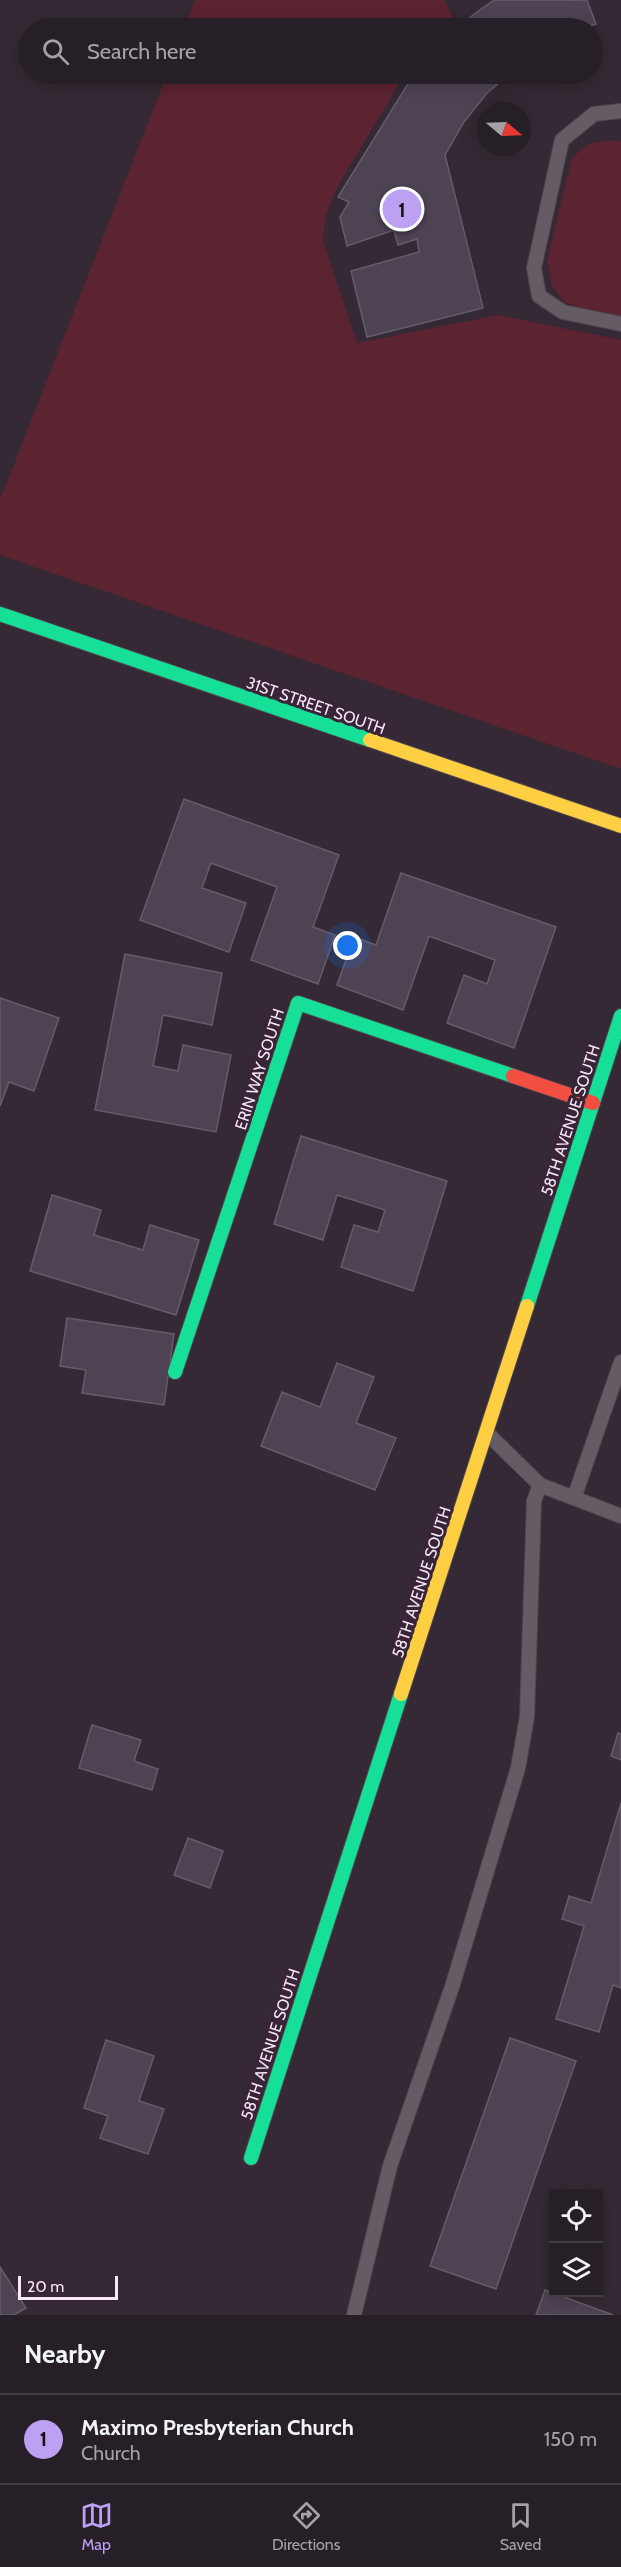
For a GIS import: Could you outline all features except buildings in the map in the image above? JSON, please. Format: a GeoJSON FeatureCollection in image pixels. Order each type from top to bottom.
{"type":"FeatureCollection","features":[{"type":"Feature","properties":{"kind":"street","name":"31ST STREET SOUTH"},"geometry":{"type":"LineString","coordinates":[[0,614],[621,826]]}},
{"type":"Feature","properties":{"kind":"street","name":"ERIN WAY SOUTH"},"geometry":{"type":"LineString","coordinates":[[176,1372],[298,1003],[593,1103]]}},
{"type":"Feature","properties":{"kind":"street","name":"58TH AVENUE SOUTH"},"geometry":{"type":"LineString","coordinates":[[251,2158],[621,1016]]}},
{"type":"Feature","properties":{"kind":"lane"},"geometry":{"type":"LineString","coordinates":[[621,111],[594,114],[562,140],[534,268],[539,296],[563,312],[621,324]]}},
{"type":"Feature","properties":{"kind":"lane"},"geometry":{"type":"LineString","coordinates":[[574,1498],[621,1362]]}},
{"type":"Feature","properties":{"kind":"lane"},"geometry":{"type":"LineString","coordinates":[[486,1433],[540,1485],[621,1516]]}},
{"type":"Feature","properties":{"kind":"lane"},"geometry":{"type":"LineString","coordinates":[[354,2315],[390,2166],[452,1987],[518,1768],[526,1718],[534,1501],[540,1485]]}},
{"type":"Feature","properties":{"kind":"shaded area"},"geometry":{"type":"Polygon","coordinates":[[[195,0],[445,0],[453,18],[188,18],[195,0]]]}},
{"type":"Feature","properties":{"kind":"shaded area"},"geometry":{"type":"Polygon","coordinates":[[[163,84],[399,84],[336,189],[326,215],[323,241],[357,343],[498,315],[621,340],[621,769],[0,555],[0,500],[163,84]]]}},
{"type":"Feature","properties":{"kind":"shaded area"},"geometry":{"type":"Polygon","coordinates":[[[616,140],[621,142],[621,317],[590,311],[564,302],[552,286],[547,260],[572,158],[589,143],[616,140]]]}},
{"type":"Feature","properties":{"kind":"traffic: fast"},"geometry":{"type":"LineString","coordinates":[[0,614],[370,740]]}},
{"type":"Feature","properties":{"kind":"traffic: fast"},"geometry":{"type":"LineString","coordinates":[[175,1372],[298,1003],[513,1076]]}},
{"type":"Feature","properties":{"kind":"traffic: fast"},"geometry":{"type":"LineString","coordinates":[[527,1306],[621,1016]]}},
{"type":"Feature","properties":{"kind":"traffic: fast"},"geometry":{"type":"LineString","coordinates":[[251,2158],[401,1694]]}},
{"type":"Feature","properties":{"kind":"traffic: slow"},"geometry":{"type":"LineString","coordinates":[[370,740],[621,826]]}},
{"type":"Feature","properties":{"kind":"traffic: slow"},"geometry":{"type":"LineString","coordinates":[[401,1694],[527,1306]]}},
{"type":"Feature","properties":{"kind":"traffic: jam"},"geometry":{"type":"LineString","coordinates":[[513,1076],[593,1103]]}},
{"type":"Feature","properties":{"kind":"place","name":"Maximo Presbyterian Church"},"geometry":{"type":"Point","coordinates":[402,209]}}]}
